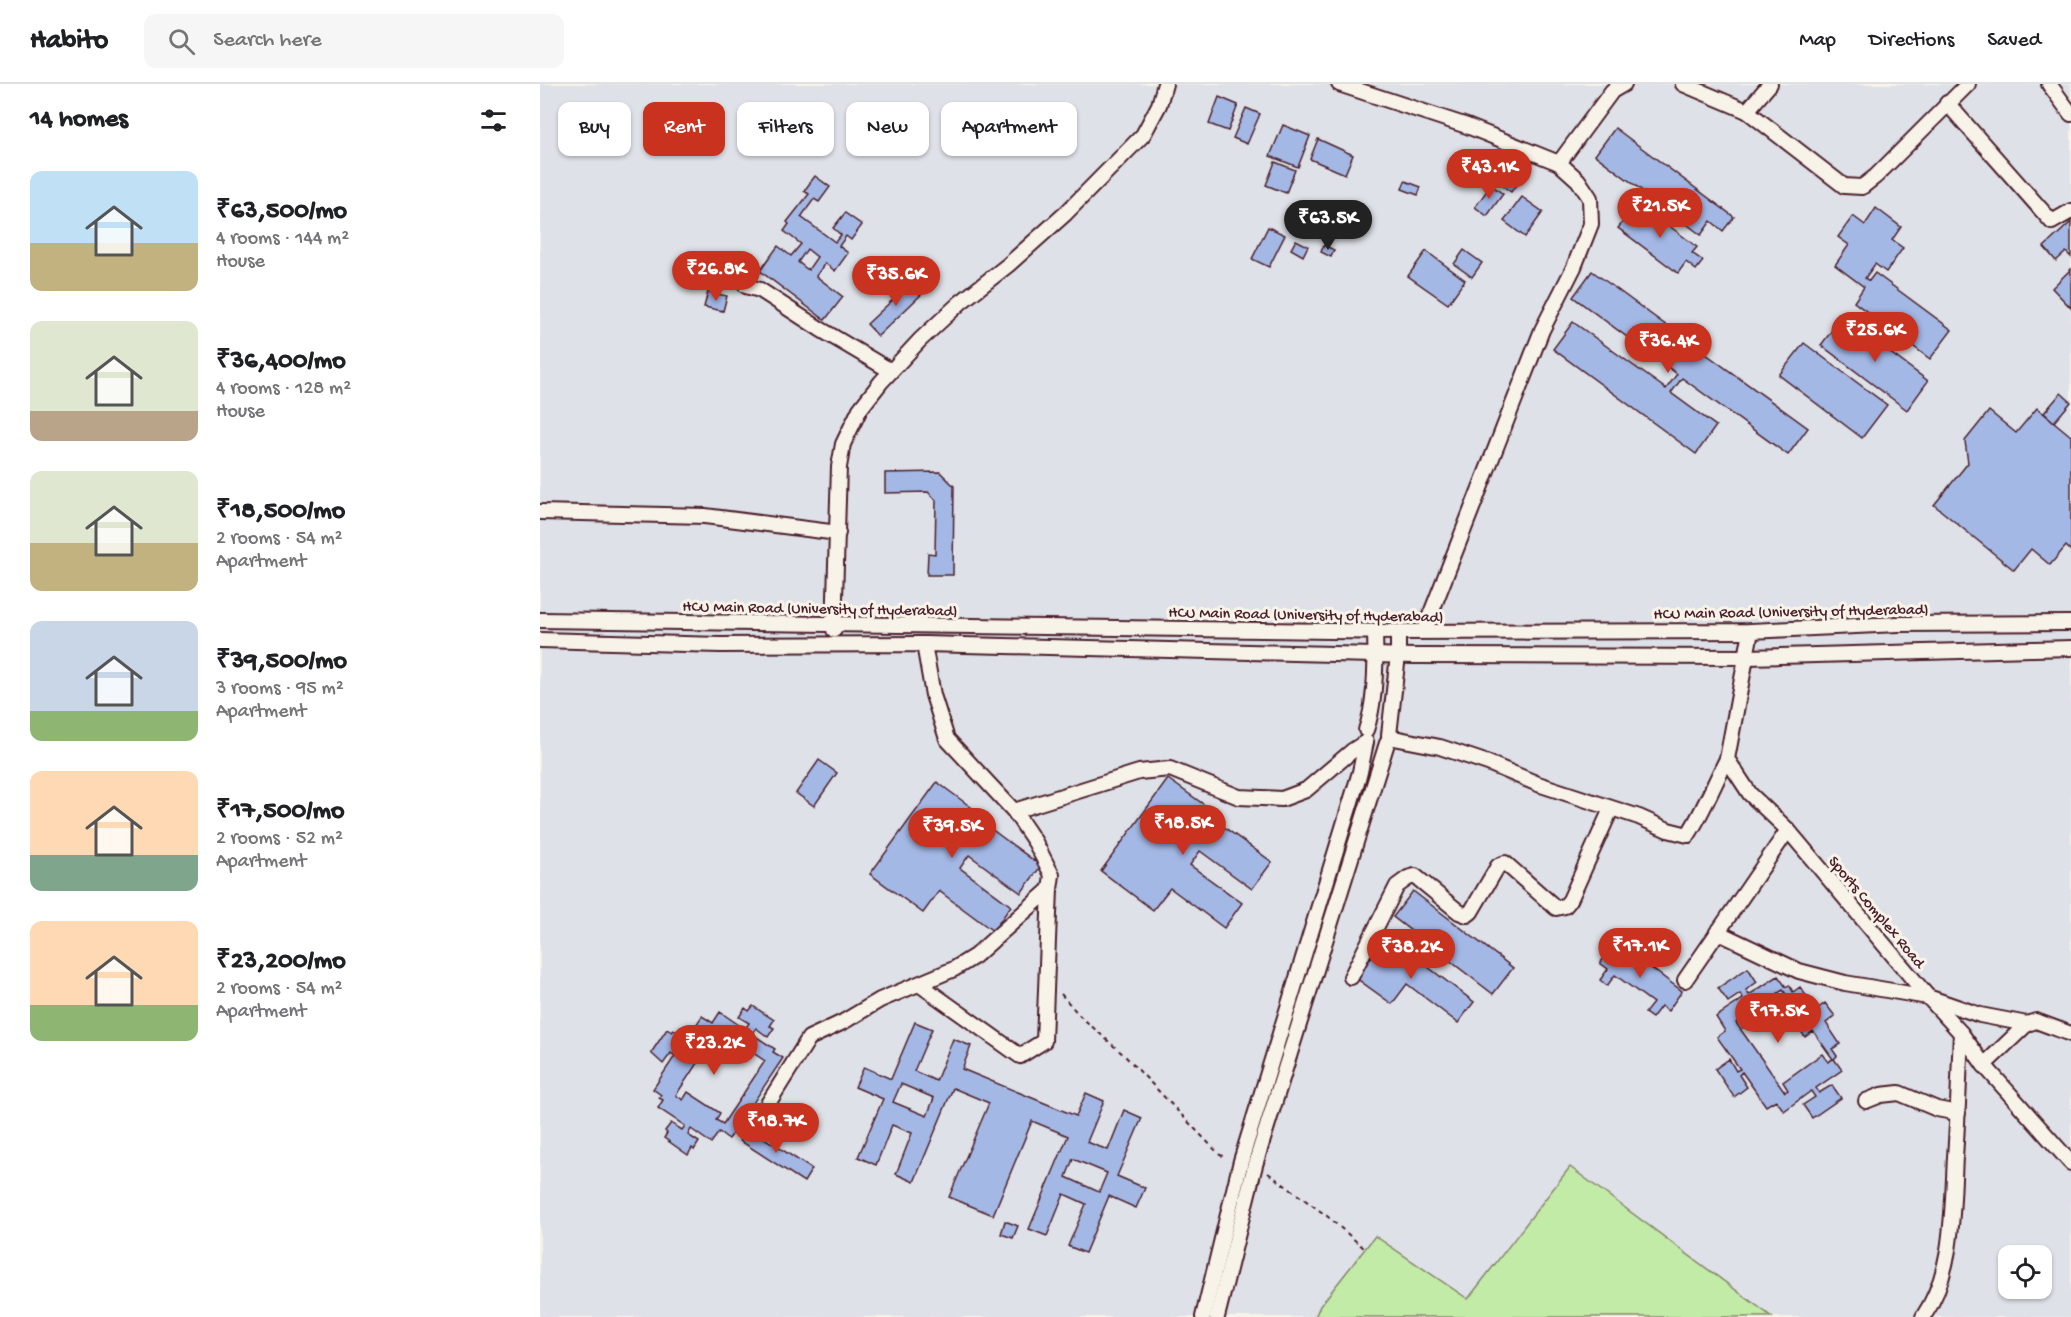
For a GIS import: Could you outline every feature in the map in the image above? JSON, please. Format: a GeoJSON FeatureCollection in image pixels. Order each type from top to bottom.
{"type":"FeatureCollection","features":[{"type":"Feature","properties":{"kind":"street"},"geometry":{"type":"LineString","coordinates":[[834,644],[838,467],[843,444],[860,409],[891,371],[961,302],[1008,265],[1065,214],[1143,135],[1159,105],[1165,84]]}},
{"type":"Feature","properties":{"kind":"street"},"geometry":{"type":"LineString","coordinates":[[1339,84],[1467,126],[1559,163],[1578,180],[1590,198],[1591,224],[1574,267],[1542,330],[1424,631]]}},
{"type":"Feature","properties":{"kind":"street"},"geometry":{"type":"LineString","coordinates":[[1559,163],[1612,91],[1624,84]]}},
{"type":"Feature","properties":{"kind":"street"},"geometry":{"type":"LineString","coordinates":[[1683,84],[1747,111],[1844,186],[1862,187],[1876,176],[1968,84]]}},
{"type":"Feature","properties":{"kind":"street"},"geometry":{"type":"LineString","coordinates":[[1747,111],[1770,84]]}},
{"type":"Feature","properties":{"kind":"street"},"geometry":{"type":"LineString","coordinates":[[2049,84],[2071,114]]}},
{"type":"Feature","properties":{"kind":"street"},"geometry":{"type":"LineString","coordinates":[[1947,103],[2052,222],[2071,211]]}},
{"type":"Feature","properties":{"kind":"street"},"geometry":{"type":"LineString","coordinates":[[746,286],[760,290],[891,371]]}},
{"type":"Feature","properties":{"kind":"street"},"geometry":{"type":"LineString","coordinates":[[540,512],[705,516],[838,534]]}},
{"type":"Feature","properties":{"kind":"street","name":"HCU Main Road (University of Hyderabad)"},"geometry":{"type":"LineString","coordinates":[[540,620],[1375,632],[1751,631],[1898,624],[2071,623]]}},
{"type":"Feature","properties":{"kind":"street"},"geometry":{"type":"LineString","coordinates":[[1388,738],[1440,747],[1688,835],[1699,818],[1707,796],[1727,759],[1751,631]]}},
{"type":"Feature","properties":{"kind":"street"},"geometry":{"type":"LineString","coordinates":[[1203,1317],[1241,1161],[1360,772],[1370,719],[1376,655],[1375,632]]}},
{"type":"Feature","properties":{"kind":"street"},"geometry":{"type":"LineString","coordinates":[[1217,1317],[1256,1165],[1388,738],[1398,655],[1398,632]]}},
{"type":"Feature","properties":{"kind":"street"},"geometry":{"type":"LineString","coordinates":[[540,640],[720,645],[924,644],[1376,655],[1747,657],[2071,648]]}},
{"type":"Feature","properties":{"kind":"street"},"geometry":{"type":"LineString","coordinates":[[919,984],[1020,1056],[1044,1041],[1052,875],[1035,842],[1014,812],[947,739],[933,695],[924,644]]}},
{"type":"Feature","properties":{"kind":"street"},"geometry":{"type":"LineString","coordinates":[[1014,812],[1139,772],[1170,769],[1239,797],[1282,799],[1306,790],[1366,736],[1372,725],[1379,724],[1386,728],[1388,738],[1380,748],[1376,748],[1366,736]]}},
{"type":"Feature","properties":{"kind":"street","name":"Sports Complex Road"},"geometry":{"type":"LineString","coordinates":[[1727,759],[1750,794],[1788,830],[1928,998],[1961,1033],[1984,1065],[2071,1162]]}},
{"type":"Feature","properties":{"kind":"street"},"geometry":{"type":"LineString","coordinates":[[1351,977],[1397,886],[1415,876],[1459,912],[1467,915],[1472,912],[1498,866],[1505,863],[1556,908],[1565,906],[1570,900],[1611,808]]}},
{"type":"Feature","properties":{"kind":"street"},"geometry":{"type":"LineString","coordinates":[[1686,980],[1788,830]]}},
{"type":"Feature","properties":{"kind":"street"},"geometry":{"type":"LineString","coordinates":[[759,1118],[809,1038],[843,1022],[880,1000],[954,969],[975,956],[1050,889]]}},
{"type":"Feature","properties":{"kind":"street"},"geometry":{"type":"LineString","coordinates":[[1717,933],[1799,971],[1845,983],[1928,998],[1980,1015],[2027,1024]]}},
{"type":"Feature","properties":{"kind":"street"},"geometry":{"type":"LineString","coordinates":[[1984,1065],[2027,1024],[2036,1021],[2071,1034]]}},
{"type":"Feature","properties":{"kind":"street"},"geometry":{"type":"LineString","coordinates":[[1923,1317],[1933,1302],[1947,1256],[1952,1222],[1961,1033]]}},
{"type":"Feature","properties":{"kind":"street"},"geometry":{"type":"LineString","coordinates":[[1866,1101],[1881,1095],[1899,1093],[1937,1109],[1958,1113]]}},
{"type":"Feature","properties":{"kind":"street"},"geometry":{"type":"LineString","coordinates":[[1241,1161],[1256,1165]]}},
{"type":"Feature","properties":{"kind":"path"},"geometry":{"type":"LineString","coordinates":[[1047,978],[1080,1016],[1124,1055],[1220,1155],[1241,1161]]}},
{"type":"Feature","properties":{"kind":"path"},"geometry":{"type":"LineString","coordinates":[[1256,1165],[1287,1185],[1365,1249]]}},
{"type":"Feature","properties":{"kind":"shaded area"},"geometry":{"type":"Polygon","coordinates":[[[540,84],[2071,84],[2071,1317],[540,1317],[540,84]]]}},
{"type":"Feature","properties":{"kind":"green space"},"geometry":{"type":"Polygon","coordinates":[[[1570,1167],[1772,1317],[1315,1317],[1320,1306],[1375,1236],[1468,1299],[1570,1167]]]}},
{"type":"Feature","properties":{"kind":"building"},"geometry":{"type":"Polygon","coordinates":[[[1219,97],[1238,105],[1228,131],[1209,124],[1219,97]]]}},
{"type":"Feature","properties":{"kind":"building"},"geometry":{"type":"Polygon","coordinates":[[[1246,108],[1260,114],[1247,144],[1233,138],[1246,108]]]}},
{"type":"Feature","properties":{"kind":"building"},"geometry":{"type":"Polygon","coordinates":[[[1283,125],[1310,136],[1298,167],[1270,156],[1283,125]]]}},
{"type":"Feature","properties":{"kind":"building"},"geometry":{"type":"Polygon","coordinates":[[[1615,128],[1734,217],[1723,231],[1711,221],[1701,235],[1595,155],[1615,128]]]}},
{"type":"Feature","properties":{"kind":"building"},"geometry":{"type":"Polygon","coordinates":[[[1318,139],[1353,155],[1345,174],[1310,159],[1318,139]]]}},
{"type":"Feature","properties":{"kind":"building"},"geometry":{"type":"Polygon","coordinates":[[[1275,162],[1295,170],[1286,193],[1266,185],[1275,162]]]}},
{"type":"Feature","properties":{"kind":"building"},"geometry":{"type":"Polygon","coordinates":[[[1510,162],[1525,173],[1511,192],[1496,181],[1510,162]]]}},
{"type":"Feature","properties":{"kind":"building"},"geometry":{"type":"Polygon","coordinates":[[[815,176],[830,187],[819,202],[814,199],[801,217],[835,242],[841,235],[833,228],[845,213],[862,225],[851,240],[846,236],[839,246],[848,253],[835,271],[825,263],[816,276],[843,297],[825,320],[760,271],[778,246],[791,256],[801,244],[784,231],[789,224],[787,222],[809,194],[804,191],[815,176]],[[807,249],[798,262],[808,270],[817,257],[807,249]]]}},
{"type":"Feature","properties":{"kind":"building"},"geometry":{"type":"Polygon","coordinates":[[[1405,181],[1421,187],[1418,195],[1402,189],[1405,181]]]}},
{"type":"Feature","properties":{"kind":"building"},"geometry":{"type":"Polygon","coordinates":[[[1491,185],[1503,194],[1487,216],[1475,207],[1491,185]]]}},
{"type":"Feature","properties":{"kind":"building"},"geometry":{"type":"Polygon","coordinates":[[[1522,197],[1543,212],[1525,237],[1504,221],[1522,197]]]}},
{"type":"Feature","properties":{"kind":"building"},"geometry":{"type":"Polygon","coordinates":[[[1638,202],[1697,247],[1692,253],[1703,261],[1696,270],[1686,262],[1678,273],[1618,228],[1638,202]]]}},
{"type":"Feature","properties":{"kind":"building"},"geometry":{"type":"Polygon","coordinates":[[[1876,208],[1901,227],[1892,240],[1903,248],[1886,272],[1875,264],[1865,278],[1869,281],[1875,273],[1952,330],[1930,359],[1854,302],[1864,287],[1835,265],[1849,245],[1838,237],[1853,216],[1865,225],[1876,208]]]}},
{"type":"Feature","properties":{"kind":"building"},"geometry":{"type":"Polygon","coordinates":[[[2071,222],[2071,257],[2066,252],[2056,261],[2044,247],[2071,222]]]}},
{"type":"Feature","properties":{"kind":"building"},"geometry":{"type":"Polygon","coordinates":[[[1268,227],[1285,235],[1269,267],[1252,259],[1268,227]]]}},
{"type":"Feature","properties":{"kind":"building"},"geometry":{"type":"Polygon","coordinates":[[[1296,240],[1308,246],[1303,256],[1291,249],[1296,240]]]}},
{"type":"Feature","properties":{"kind":"building"},"geometry":{"type":"Polygon","coordinates":[[[1324,245],[1334,250],[1331,257],[1321,252],[1324,245]]]}},
{"type":"Feature","properties":{"kind":"building"},"geometry":{"type":"Polygon","coordinates":[[[1464,250],[1482,263],[1472,277],[1454,264],[1464,250]]]}},
{"type":"Feature","properties":{"kind":"building"},"geometry":{"type":"Polygon","coordinates":[[[1426,251],[1465,280],[1448,304],[1408,276],[1426,251]]]}},
{"type":"Feature","properties":{"kind":"building"},"geometry":{"type":"Polygon","coordinates":[[[2071,269],[2071,308],[2052,288],[2071,269]]]}},
{"type":"Feature","properties":{"kind":"building"},"geometry":{"type":"Polygon","coordinates":[[[1592,271],[1686,340],[1684,344],[1696,352],[1699,349],[1808,428],[1788,455],[1682,378],[1671,393],[1716,426],[1696,454],[1553,349],[1573,322],[1666,389],[1677,374],[1573,297],[1592,271]]]}},
{"type":"Feature","properties":{"kind":"building"},"geometry":{"type":"Polygon","coordinates":[[[915,279],[926,290],[878,336],[867,324],[915,279]]]}},
{"type":"Feature","properties":{"kind":"building"},"geometry":{"type":"Polygon","coordinates":[[[708,292],[727,296],[723,311],[704,307],[708,292]]]}},
{"type":"Feature","properties":{"kind":"building"},"geometry":{"type":"Polygon","coordinates":[[[1842,317],[1928,381],[1907,410],[1821,345],[1842,317]]]}},
{"type":"Feature","properties":{"kind":"building"},"geometry":{"type":"Polygon","coordinates":[[[1804,343],[1887,405],[1862,438],[1779,375],[1804,343]]]}},
{"type":"Feature","properties":{"kind":"building"},"geometry":{"type":"Polygon","coordinates":[[[2061,393],[2071,402],[2054,422],[2044,413],[2061,393]]]}},
{"type":"Feature","properties":{"kind":"building"},"geometry":{"type":"Polygon","coordinates":[[[2037,408],[2071,436],[2071,551],[2066,546],[2050,565],[2031,549],[2014,570],[1934,505],[1968,463],[1965,441],[1989,411],[2016,433],[2037,408]]]}},
{"type":"Feature","properties":{"kind":"building"},"geometry":{"type":"Polygon","coordinates":[[[940,472],[954,486],[953,575],[927,575],[928,553],[935,554],[936,500],[928,492],[885,493],[885,473],[940,472]]]}},
{"type":"Feature","properties":{"kind":"building"},"geometry":{"type":"Polygon","coordinates":[[[819,760],[837,773],[814,806],[796,793],[819,760]]]}},
{"type":"Feature","properties":{"kind":"building"},"geometry":{"type":"Polygon","coordinates":[[[1168,779],[1210,809],[1206,814],[1272,862],[1252,889],[1200,851],[1190,865],[1242,903],[1224,928],[1170,888],[1153,910],[1101,871],[1168,779]]]}},
{"type":"Feature","properties":{"kind":"building"},"geometry":{"type":"Polygon","coordinates":[[[937,782],[979,813],[975,817],[1041,866],[1021,893],[969,855],[960,868],[1011,906],[993,931],[939,891],[923,913],[870,874],[937,782]]]}},
{"type":"Feature","properties":{"kind":"building"},"geometry":{"type":"Polygon","coordinates":[[[1413,891],[1513,968],[1493,994],[1393,917],[1413,891]]]}},
{"type":"Feature","properties":{"kind":"building"},"geometry":{"type":"Polygon","coordinates":[[[1387,936],[1474,1002],[1458,1023],[1407,984],[1392,1004],[1356,978],[1387,936]]]}},
{"type":"Feature","properties":{"kind":"building"},"geometry":{"type":"Polygon","coordinates":[[[1616,942],[1682,991],[1668,1011],[1661,1006],[1652,1018],[1645,1013],[1653,1003],[1615,975],[1607,986],[1600,980],[1608,969],[1600,963],[1616,942]]]}},
{"type":"Feature","properties":{"kind":"building"},"geometry":{"type":"Polygon","coordinates":[[[1748,968],[1757,982],[1746,990],[1749,995],[1778,976],[1786,987],[1789,985],[1793,992],[1800,987],[1816,1010],[1825,1003],[1835,1016],[1826,1023],[1840,1044],[1832,1049],[1837,1056],[1834,1059],[1842,1070],[1816,1088],[1819,1093],[1832,1085],[1841,1098],[1812,1118],[1803,1105],[1815,1097],[1811,1091],[1784,1111],[1776,1100],[1766,1106],[1742,1072],[1739,1075],[1747,1087],[1734,1097],[1715,1069],[1729,1059],[1736,1071],[1740,1069],[1717,1037],[1725,1031],[1716,1017],[1743,999],[1740,994],[1728,1002],[1718,988],[1748,968]],[[1783,990],[1778,993],[1783,1001],[1743,1028],[1738,1021],[1736,1023],[1785,1092],[1788,1090],[1783,1082],[1822,1054],[1828,1062],[1833,1059],[1813,1031],[1805,1037],[1795,1023],[1803,1017],[1783,990]]]}},
{"type":"Feature","properties":{"kind":"building"},"geometry":{"type":"Polygon","coordinates":[[[753,1006],[774,1020],[770,1026],[774,1028],[768,1037],[756,1028],[752,1034],[775,1049],[773,1052],[783,1058],[729,1139],[719,1132],[711,1143],[691,1129],[688,1135],[699,1142],[688,1155],[664,1138],[667,1133],[665,1131],[671,1123],[682,1130],[685,1126],[658,1108],[663,1100],[659,1098],[661,1095],[653,1089],[675,1056],[671,1053],[663,1064],[651,1053],[667,1029],[672,1032],[674,1030],[687,1039],[702,1016],[713,1023],[720,1012],[745,1029],[749,1023],[739,1017],[745,1008],[749,1011],[753,1006]],[[719,1030],[676,1095],[683,1100],[688,1092],[720,1113],[716,1120],[723,1124],[765,1061],[719,1030]]]}},
{"type":"Feature","properties":{"kind":"building"},"geometry":{"type":"Polygon","coordinates":[[[915,1022],[932,1029],[914,1071],[936,1081],[953,1039],[971,1046],[962,1069],[1076,1116],[1086,1093],[1104,1101],[1087,1142],[1108,1150],[1124,1110],[1142,1118],[1117,1176],[1145,1188],[1136,1208],[1109,1196],[1085,1253],[1068,1246],[1086,1204],[1064,1194],[1047,1236],[1029,1229],[1068,1136],[1032,1121],[993,1215],[949,1197],[989,1103],[953,1088],[914,1182],[896,1174],[912,1133],[892,1125],[876,1165],[858,1157],[883,1099],[855,1087],[864,1067],[891,1079],[915,1022]],[[901,1084],[893,1102],[927,1116],[934,1098],[901,1084]],[[1073,1159],[1066,1177],[1099,1192],[1107,1173],[1073,1159]]]}},
{"type":"Feature","properties":{"kind":"building"},"geometry":{"type":"Polygon","coordinates":[[[747,1127],[812,1169],[804,1182],[739,1140],[747,1127]]]}},
{"type":"Feature","properties":{"kind":"building"},"geometry":{"type":"Polygon","coordinates":[[[1005,1221],[1018,1226],[1013,1238],[1001,1234],[1005,1221]]]}}]}
